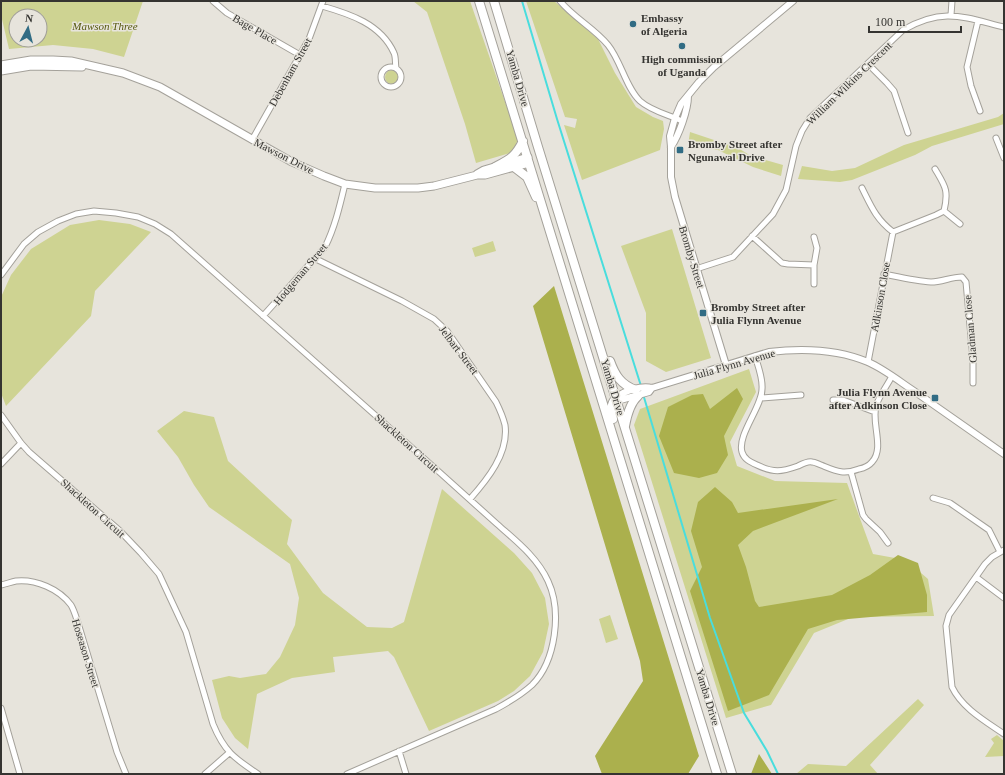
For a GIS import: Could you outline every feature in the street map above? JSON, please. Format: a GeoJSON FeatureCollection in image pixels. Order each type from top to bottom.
{"type":"FeatureCollection","features":[{"type":"Feature","properties":{"kind":"main road","name":"Yamba Drive"},"geometry":{"type":"LineString","coordinates":[[480,1],[618,449],[715,772]]}},
{"type":"Feature","properties":{"kind":"main road","name":"Yamba Drive"},"geometry":{"type":"LineString","coordinates":[[494,1],[732,774]]}},
{"type":"Feature","properties":{"kind":"main road","name":"Mawson Drive"},"geometry":{"type":"LineString","coordinates":[[1,65],[31,60],[71,61],[123,73],[160,87],[292,162],[345,184],[375,188],[418,188],[434,186],[477,175],[485,175],[514,168],[529,160]]}},
{"type":"Feature","properties":{"kind":"main road","name":"Mawson Drive"},"geometry":{"type":"LineString","coordinates":[[1,71],[31,66],[69,66],[104,69]]}},
{"type":"Feature","properties":{"kind":"main road"},"geometry":{"type":"LineString","coordinates":[[494,167],[511,158],[516,153],[523,141]]}},
{"type":"Feature","properties":{"kind":"main road"},"geometry":{"type":"LineString","coordinates":[[529,160],[541,156]]}},
{"type":"Feature","properties":{"kind":"main road","name":"Mawson Drive"},"geometry":{"type":"LineString","coordinates":[[477,175],[484,170],[494,167],[529,160]]}},
{"type":"Feature","properties":{"kind":"main road"},"geometry":{"type":"LineString","coordinates":[[514,168],[527,177],[534,196],[543,205]]}},
{"type":"Feature","properties":{"kind":"main road"},"geometry":{"type":"LineString","coordinates":[[601,350],[610,361],[614,373],[620,380],[637,393],[630,407],[625,426]]}},
{"type":"Feature","properties":{"kind":"main road"},"geometry":{"type":"LineString","coordinates":[[600,390],[606,397],[616,400],[610,410],[616,429],[618,449]]}},
{"type":"Feature","properties":{"kind":"street","name":"Bage Place"},"geometry":{"type":"LineString","coordinates":[[213,1],[227,12],[300,55]]}},
{"type":"Feature","properties":{"kind":"street"},"geometry":{"type":"LineString","coordinates":[[560,1],[608,45],[620,64],[633,93],[640,102],[650,108],[682,121]]}},
{"type":"Feature","properties":{"kind":"street","name":"Bromby Street"},"geometry":{"type":"LineString","coordinates":[[726,365],[675,197],[671,177],[670,136],[681,104],[699,82],[714,67],[794,1]]}},
{"type":"Feature","properties":{"kind":"street"},"geometry":{"type":"LineString","coordinates":[[951,15],[952,1]]}},
{"type":"Feature","properties":{"kind":"street","name":"Debenham Street"},"geometry":{"type":"LineString","coordinates":[[252,140],[309,39],[323,3]]}},
{"type":"Feature","properties":{"kind":"street"},"geometry":{"type":"LineString","coordinates":[[323,3],[362,20],[377,31],[388,43],[394,54],[396,68],[401,76],[400,82],[395,86],[389,87],[383,83],[382,74],[389,67],[396,68]]}},
{"type":"Feature","properties":{"kind":"street","name":"William Wilkins Crescent"},"geometry":{"type":"LineString","coordinates":[[696,268],[733,257],[773,214],[786,190],[802,131],[810,118],[903,30],[918,22],[933,17],[951,15],[1004,27]]}},
{"type":"Feature","properties":{"kind":"street"},"geometry":{"type":"LineString","coordinates":[[978,21],[967,67],[971,86],[980,111]]}},
{"type":"Feature","properties":{"kind":"street"},"geometry":{"type":"LineString","coordinates":[[868,64],[894,91],[908,133]]}},
{"type":"Feature","properties":{"kind":"street"},"geometry":{"type":"LineString","coordinates":[[671,149],[677,138],[688,108],[688,96]]}},
{"type":"Feature","properties":{"kind":"street"},"geometry":{"type":"LineString","coordinates":[[996,138],[1004,158]]}},
{"type":"Feature","properties":{"kind":"street"},"geometry":{"type":"LineString","coordinates":[[935,169],[946,188],[944,211]]}},
{"type":"Feature","properties":{"kind":"street","name":"Hodgeman Street"},"geometry":{"type":"LineString","coordinates":[[263,316],[316,259],[325,247],[330,237],[345,184]]}},
{"type":"Feature","properties":{"kind":"street"},"geometry":{"type":"LineString","coordinates":[[862,188],[882,224],[893,232],[944,211]]}},
{"type":"Feature","properties":{"kind":"street","name":"Shackleton Circuit"},"geometry":{"type":"LineString","coordinates":[[1,275],[24,244],[38,232],[58,220],[76,214],[94,211],[116,213],[138,217],[155,224],[171,234],[470,499],[524,548],[539,565],[549,582],[557,622],[553,642],[545,666],[533,684],[516,698],[496,709],[347,774]]}},
{"type":"Feature","properties":{"kind":"street"},"geometry":{"type":"LineString","coordinates":[[944,211],[960,224]]}},
{"type":"Feature","properties":{"kind":"street","name":"Adkinson Close"},"geometry":{"type":"LineString","coordinates":[[868,362],[893,232]]}},
{"type":"Feature","properties":{"kind":"street"},"geometry":{"type":"LineString","coordinates":[[752,236],[782,263],[814,265]]}},
{"type":"Feature","properties":{"kind":"street"},"geometry":{"type":"LineString","coordinates":[[814,237],[817,248],[814,265],[814,284]]}},
{"type":"Feature","properties":{"kind":"street","name":"Jelbart Street"},"geometry":{"type":"LineString","coordinates":[[316,259],[402,301],[434,319],[447,331],[496,402],[502,414],[505,427],[505,438],[502,450],[484,483],[470,499]]}},
{"type":"Feature","properties":{"kind":"street","name":"Gladman Close"},"geometry":{"type":"LineString","coordinates":[[884,274],[929,282],[964,275],[966,282],[973,359],[973,383]]}},
{"type":"Feature","properties":{"kind":"street","name":"Julia Flynn Avenue"},"geometry":{"type":"LineString","coordinates":[[616,400],[622,394],[649,392],[652,388],[769,352],[787,349],[806,350],[848,356],[868,362],[892,376],[1004,454]]}},
{"type":"Feature","properties":{"kind":"street"},"geometry":{"type":"LineString","coordinates":[[754,356],[762,382],[762,390],[761,398],[742,441],[742,452],[748,461],[768,470],[778,471],[812,462],[843,473],[867,467],[873,462],[876,455],[876,405],[892,376]]}},
{"type":"Feature","properties":{"kind":"street"},"geometry":{"type":"LineString","coordinates":[[761,398],[801,395]]}},
{"type":"Feature","properties":{"kind":"street"},"geometry":{"type":"LineString","coordinates":[[834,400],[843,400],[875,412]]}},
{"type":"Feature","properties":{"kind":"street","name":"Shackleton Circuit"},"geometry":{"type":"LineString","coordinates":[[1,415],[21,443],[120,532],[159,574],[186,632],[213,724],[218,735],[229,753],[258,774]]}},
{"type":"Feature","properties":{"kind":"street"},"geometry":{"type":"LineString","coordinates":[[1,464],[21,443]]}},
{"type":"Feature","properties":{"kind":"street"},"geometry":{"type":"LineString","coordinates":[[851,472],[863,515],[880,532],[888,543]]}},
{"type":"Feature","properties":{"kind":"street"},"geometry":{"type":"LineString","coordinates":[[933,498],[950,503],[989,530],[1002,551],[992,556],[976,577],[949,615],[946,626],[952,687],[960,701],[1004,734]]}},
{"type":"Feature","properties":{"kind":"street"},"geometry":{"type":"LineString","coordinates":[[976,577],[1004,598]]}},
{"type":"Feature","properties":{"kind":"street","name":"Hoseason Street"},"geometry":{"type":"LineString","coordinates":[[1,586],[16,581],[33,582],[48,587],[61,594],[72,606],[117,752],[126,774]]}},
{"type":"Feature","properties":{"kind":"street"},"geometry":{"type":"LineString","coordinates":[[1,708],[20,774]]}},
{"type":"Feature","properties":{"kind":"street"},"geometry":{"type":"LineString","coordinates":[[399,751],[406,774]]}},
{"type":"Feature","properties":{"kind":"street"},"geometry":{"type":"LineString","coordinates":[[205,774],[229,753]]}},
{"type":"Feature","properties":{"kind":"green space","name":"Mawson Three"},"geometry":{"type":"Polygon","coordinates":[[[1,1],[143,1],[124,57],[93,49],[48,45],[48,8],[8,8],[8,45],[1,15],[1,1]]]}},
{"type":"Feature","properties":{"kind":"green space"},"geometry":{"type":"Polygon","coordinates":[[[413,1],[470,1],[518,139],[513,152],[476,163],[465,124],[427,12],[413,1]]]}},
{"type":"Feature","properties":{"kind":"green space"},"geometry":{"type":"Polygon","coordinates":[[[526,1],[554,1],[598,39],[615,73],[636,107],[663,121],[664,129],[660,150],[582,180],[564,125],[575,128],[577,119],[565,117],[526,1]]]}},
{"type":"Feature","properties":{"kind":"green space"},"geometry":{"type":"Polygon","coordinates":[[[392,70],[397,72],[399,77],[397,82],[392,84],[387,82],[385,77],[387,72],[392,70]]]}},
{"type":"Feature","properties":{"kind":"green space"},"geometry":{"type":"Polygon","coordinates":[[[1004,113],[1004,124],[932,146],[915,155],[852,180],[840,182],[798,179],[802,166],[832,171],[855,168],[904,145],[998,117],[1004,113]]]}},
{"type":"Feature","properties":{"kind":"green space"},"geometry":{"type":"Polygon","coordinates":[[[690,132],[738,148],[751,156],[783,165],[781,176],[753,167],[718,150],[688,145],[690,132]]]}},
{"type":"Feature","properties":{"kind":"green space"},"geometry":{"type":"Polygon","coordinates":[[[99,220],[130,224],[151,232],[95,291],[91,316],[6,406],[1,393],[1,297],[11,275],[31,249],[70,225],[99,220]]]}},
{"type":"Feature","properties":{"kind":"green space"},"geometry":{"type":"Polygon","coordinates":[[[672,229],[711,358],[666,372],[646,361],[646,313],[621,246],[672,229]]]}},
{"type":"Feature","properties":{"kind":"green space"},"geometry":{"type":"Polygon","coordinates":[[[493,241],[496,251],[475,257],[472,248],[493,241]]]}},
{"type":"Feature","properties":{"kind":"green space"},"geometry":{"type":"Polygon","coordinates":[[[554,286],[699,756],[688,774],[602,774],[595,756],[643,681],[640,661],[533,306],[554,286]]]}},
{"type":"Feature","properties":{"kind":"green space"},"geometry":{"type":"Polygon","coordinates":[[[749,369],[756,392],[730,442],[737,466],[775,481],[847,483],[873,554],[906,560],[928,579],[934,616],[853,617],[814,633],[771,705],[726,718],[634,425],[640,409],[749,369]]]}},
{"type":"Feature","properties":{"kind":"green space"},"geometry":{"type":"Polygon","coordinates":[[[737,388],[743,399],[724,436],[728,455],[717,473],[699,478],[674,473],[659,436],[668,407],[692,395],[703,394],[710,409],[737,388]]]}},
{"type":"Feature","properties":{"kind":"green space"},"geometry":{"type":"Polygon","coordinates":[[[184,411],[214,417],[228,461],[292,520],[287,544],[323,593],[367,627],[392,628],[404,622],[442,489],[514,553],[532,573],[545,598],[549,624],[543,652],[530,676],[514,691],[498,701],[429,731],[394,657],[388,651],[333,657],[335,672],[292,678],[257,694],[248,749],[235,738],[222,718],[212,680],[229,676],[240,678],[266,674],[280,657],[295,625],[299,598],[290,564],[209,507],[178,457],[157,431],[184,411]]]}},
{"type":"Feature","properties":{"kind":"green space"},"geometry":{"type":"Polygon","coordinates":[[[715,487],[732,502],[738,513],[838,499],[753,531],[738,545],[746,567],[755,601],[759,607],[832,595],[870,575],[898,555],[918,563],[927,595],[927,612],[837,620],[808,629],[769,695],[728,711],[690,591],[702,567],[691,531],[698,502],[715,487]]]}},
{"type":"Feature","properties":{"kind":"green space"},"geometry":{"type":"Polygon","coordinates":[[[610,615],[618,639],[606,643],[599,619],[610,615]]]}},
{"type":"Feature","properties":{"kind":"green space"},"geometry":{"type":"Polygon","coordinates":[[[918,699],[924,705],[870,765],[878,774],[796,774],[808,764],[846,766],[918,699]]]}},
{"type":"Feature","properties":{"kind":"green space"},"geometry":{"type":"Polygon","coordinates":[[[997,735],[1004,741],[1004,756],[985,757],[994,743],[991,739],[997,735]]]}},
{"type":"Feature","properties":{"kind":"green space"},"geometry":{"type":"Polygon","coordinates":[[[759,754],[772,774],[751,774],[759,754]]]}},
{"type":"Feature","properties":{"kind":"waterway"},"geometry":{"type":"LineString","coordinates":[[522,1],[557,119],[641,386]]}},
{"type":"Feature","properties":{"kind":"waterway"},"geometry":{"type":"LineString","coordinates":[[643,394],[710,618],[744,713],[767,751],[778,774]]}},
{"type":"Feature","properties":{"kind":"place","name":"Embassy of Algeria"},"geometry":{"type":"Point","coordinates":[633,24]}},
{"type":"Feature","properties":{"kind":"place","name":"High commission of Uganda"},"geometry":{"type":"Point","coordinates":[682,46]}},
{"type":"Feature","properties":{"kind":"place","name":"Bromby Street after Ngunawal Drive"},"geometry":{"type":"Point","coordinates":[680,150]}},
{"type":"Feature","properties":{"kind":"place","name":"Bromby Street after Julia Flynn Avenue"},"geometry":{"type":"Point","coordinates":[703,313]}},
{"type":"Feature","properties":{"kind":"place","name":"Julia Flynn Avenue after Adkinson Close"},"geometry":{"type":"Point","coordinates":[935,398]}}]}
